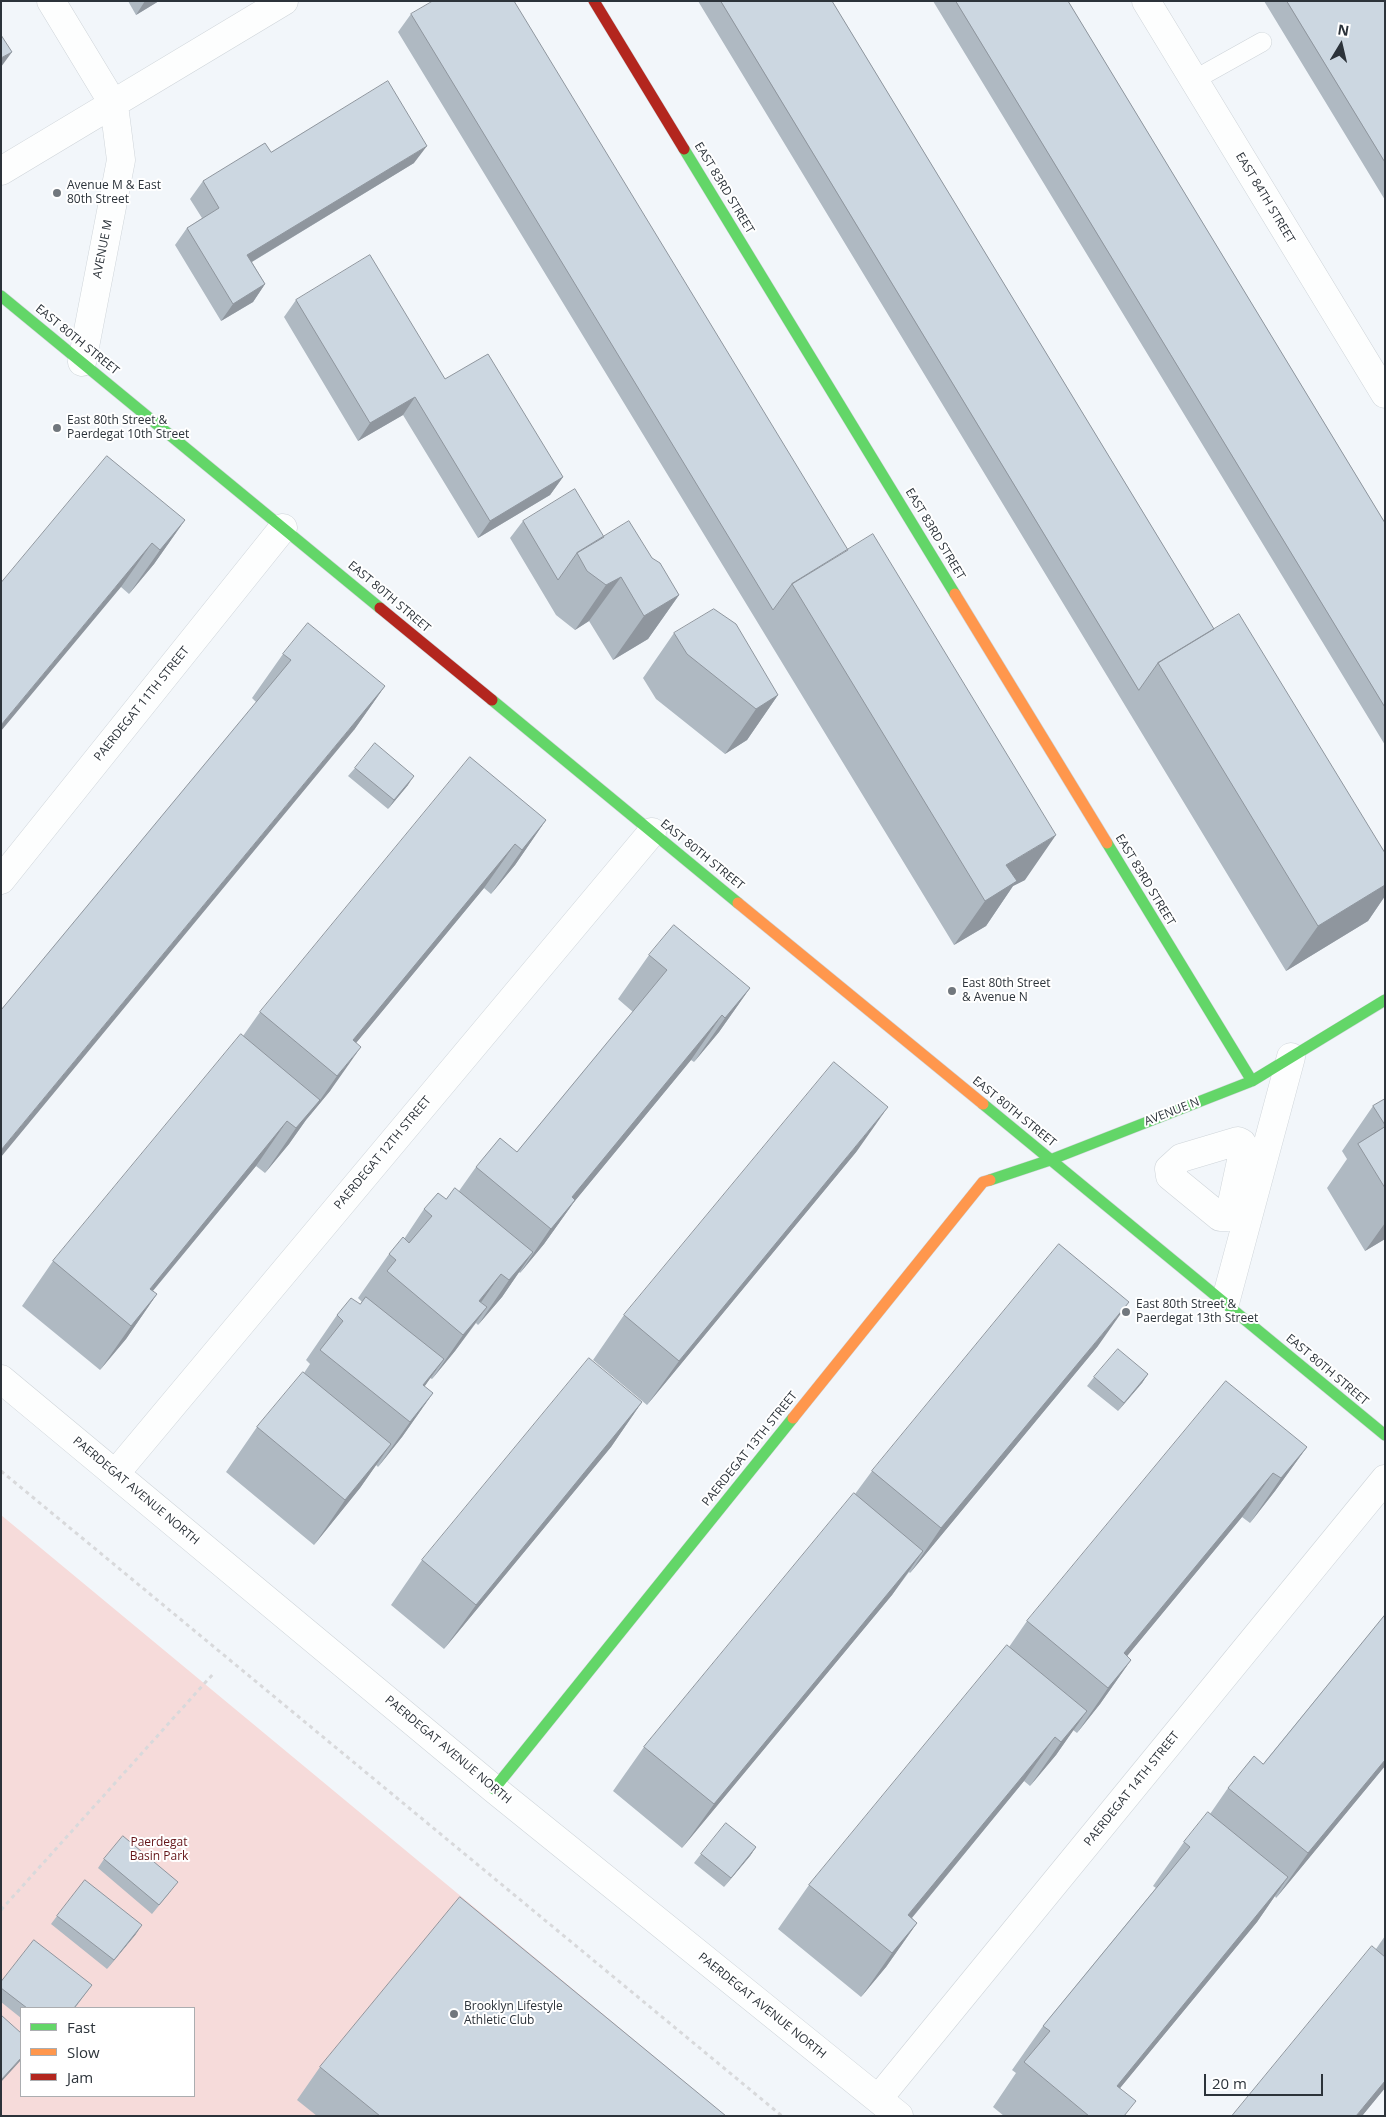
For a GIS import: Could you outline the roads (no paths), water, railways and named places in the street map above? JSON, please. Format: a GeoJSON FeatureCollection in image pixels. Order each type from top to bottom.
{"type":"FeatureCollection","features":[{"type":"Feature","properties":{"kind":"street"},"geometry":{"type":"LineString","coordinates":[[51,1],[114,105]]}},
{"type":"Feature","properties":{"kind":"street"},"geometry":{"type":"LineString","coordinates":[[1,171],[114,105],[284,1]]}},
{"type":"Feature","properties":{"kind":"street","name":"EAST 83RD STREET"},"geometry":{"type":"LineString","coordinates":[[594,1],[1252,1081]]}},
{"type":"Feature","properties":{"kind":"street","name":"EAST 84TH STREET"},"geometry":{"type":"LineString","coordinates":[[1146,1],[1385,394]]}},
{"type":"Feature","properties":{"kind":"street","name":"AVENUE M"},"geometry":{"type":"LineString","coordinates":[[82,362],[98,270],[121,160],[114,105]]}},
{"type":"Feature","properties":{"kind":"street","name":"EAST 80TH STREET"},"geometry":{"type":"LineString","coordinates":[[1,296],[1385,1436]]}},
{"type":"Feature","properties":{"kind":"street","name":"PAERDEGAT 11TH STREET"},"geometry":{"type":"LineString","coordinates":[[1,880],[283,528]]}},
{"type":"Feature","properties":{"kind":"street","name":"PAERDEGAT 12TH STREET"},"geometry":{"type":"LineString","coordinates":[[116,1474],[652,832]]}},
{"type":"Feature","properties":{"kind":"street","name":"AVENUE N"},"geometry":{"type":"LineString","coordinates":[[1050,1160],[1252,1081],[1385,1000]]}},
{"type":"Feature","properties":{"kind":"street"},"geometry":{"type":"LineString","coordinates":[[1225,1303],[1291,1057]]}},
{"type":"Feature","properties":{"kind":"street","name":"PAERDEGAT 13TH STREET"},"geometry":{"type":"LineString","coordinates":[[494,1789],[983,1182],[1050,1160]]}},
{"type":"Feature","properties":{"kind":"street","name":"PAERDEGAT AVENUE NORTH"},"geometry":{"type":"LineString","coordinates":[[1,1379],[494,1789],[888,2107]]}},
{"type":"Feature","properties":{"kind":"street","name":"PAERDEGAT 14TH STREET"},"geometry":{"type":"LineString","coordinates":[[888,2107],[1385,1479]]}},
{"type":"Feature","properties":{"kind":"lane"},"geometry":{"type":"LineString","coordinates":[[1194,80],[1262,42]]}},
{"type":"Feature","properties":{"kind":"place","name":"Avenue M & East 80th Street"},"geometry":{"type":"Point","coordinates":[57,193]}},
{"type":"Feature","properties":{"kind":"place","name":"East 80th Street & Paerdegat 10th Street"},"geometry":{"type":"Point","coordinates":[57,428]}},
{"type":"Feature","properties":{"kind":"place","name":"East 80th Street & Avenue N"},"geometry":{"type":"Point","coordinates":[952,991]}},
{"type":"Feature","properties":{"kind":"place","name":"East 80th Street & Paerdegat 13th Street"},"geometry":{"type":"Point","coordinates":[1126,1312]}},
{"type":"Feature","properties":{"kind":"place","name":"Brooklyn Lifestyle Athletic Club"},"geometry":{"type":"Point","coordinates":[454,2014]}},
{"type":"Feature","properties":{"kind":"park label","name":"Paerdegat Basin Park"},"geometry":{"type":"Point","coordinates":[159,1850]}}]}
